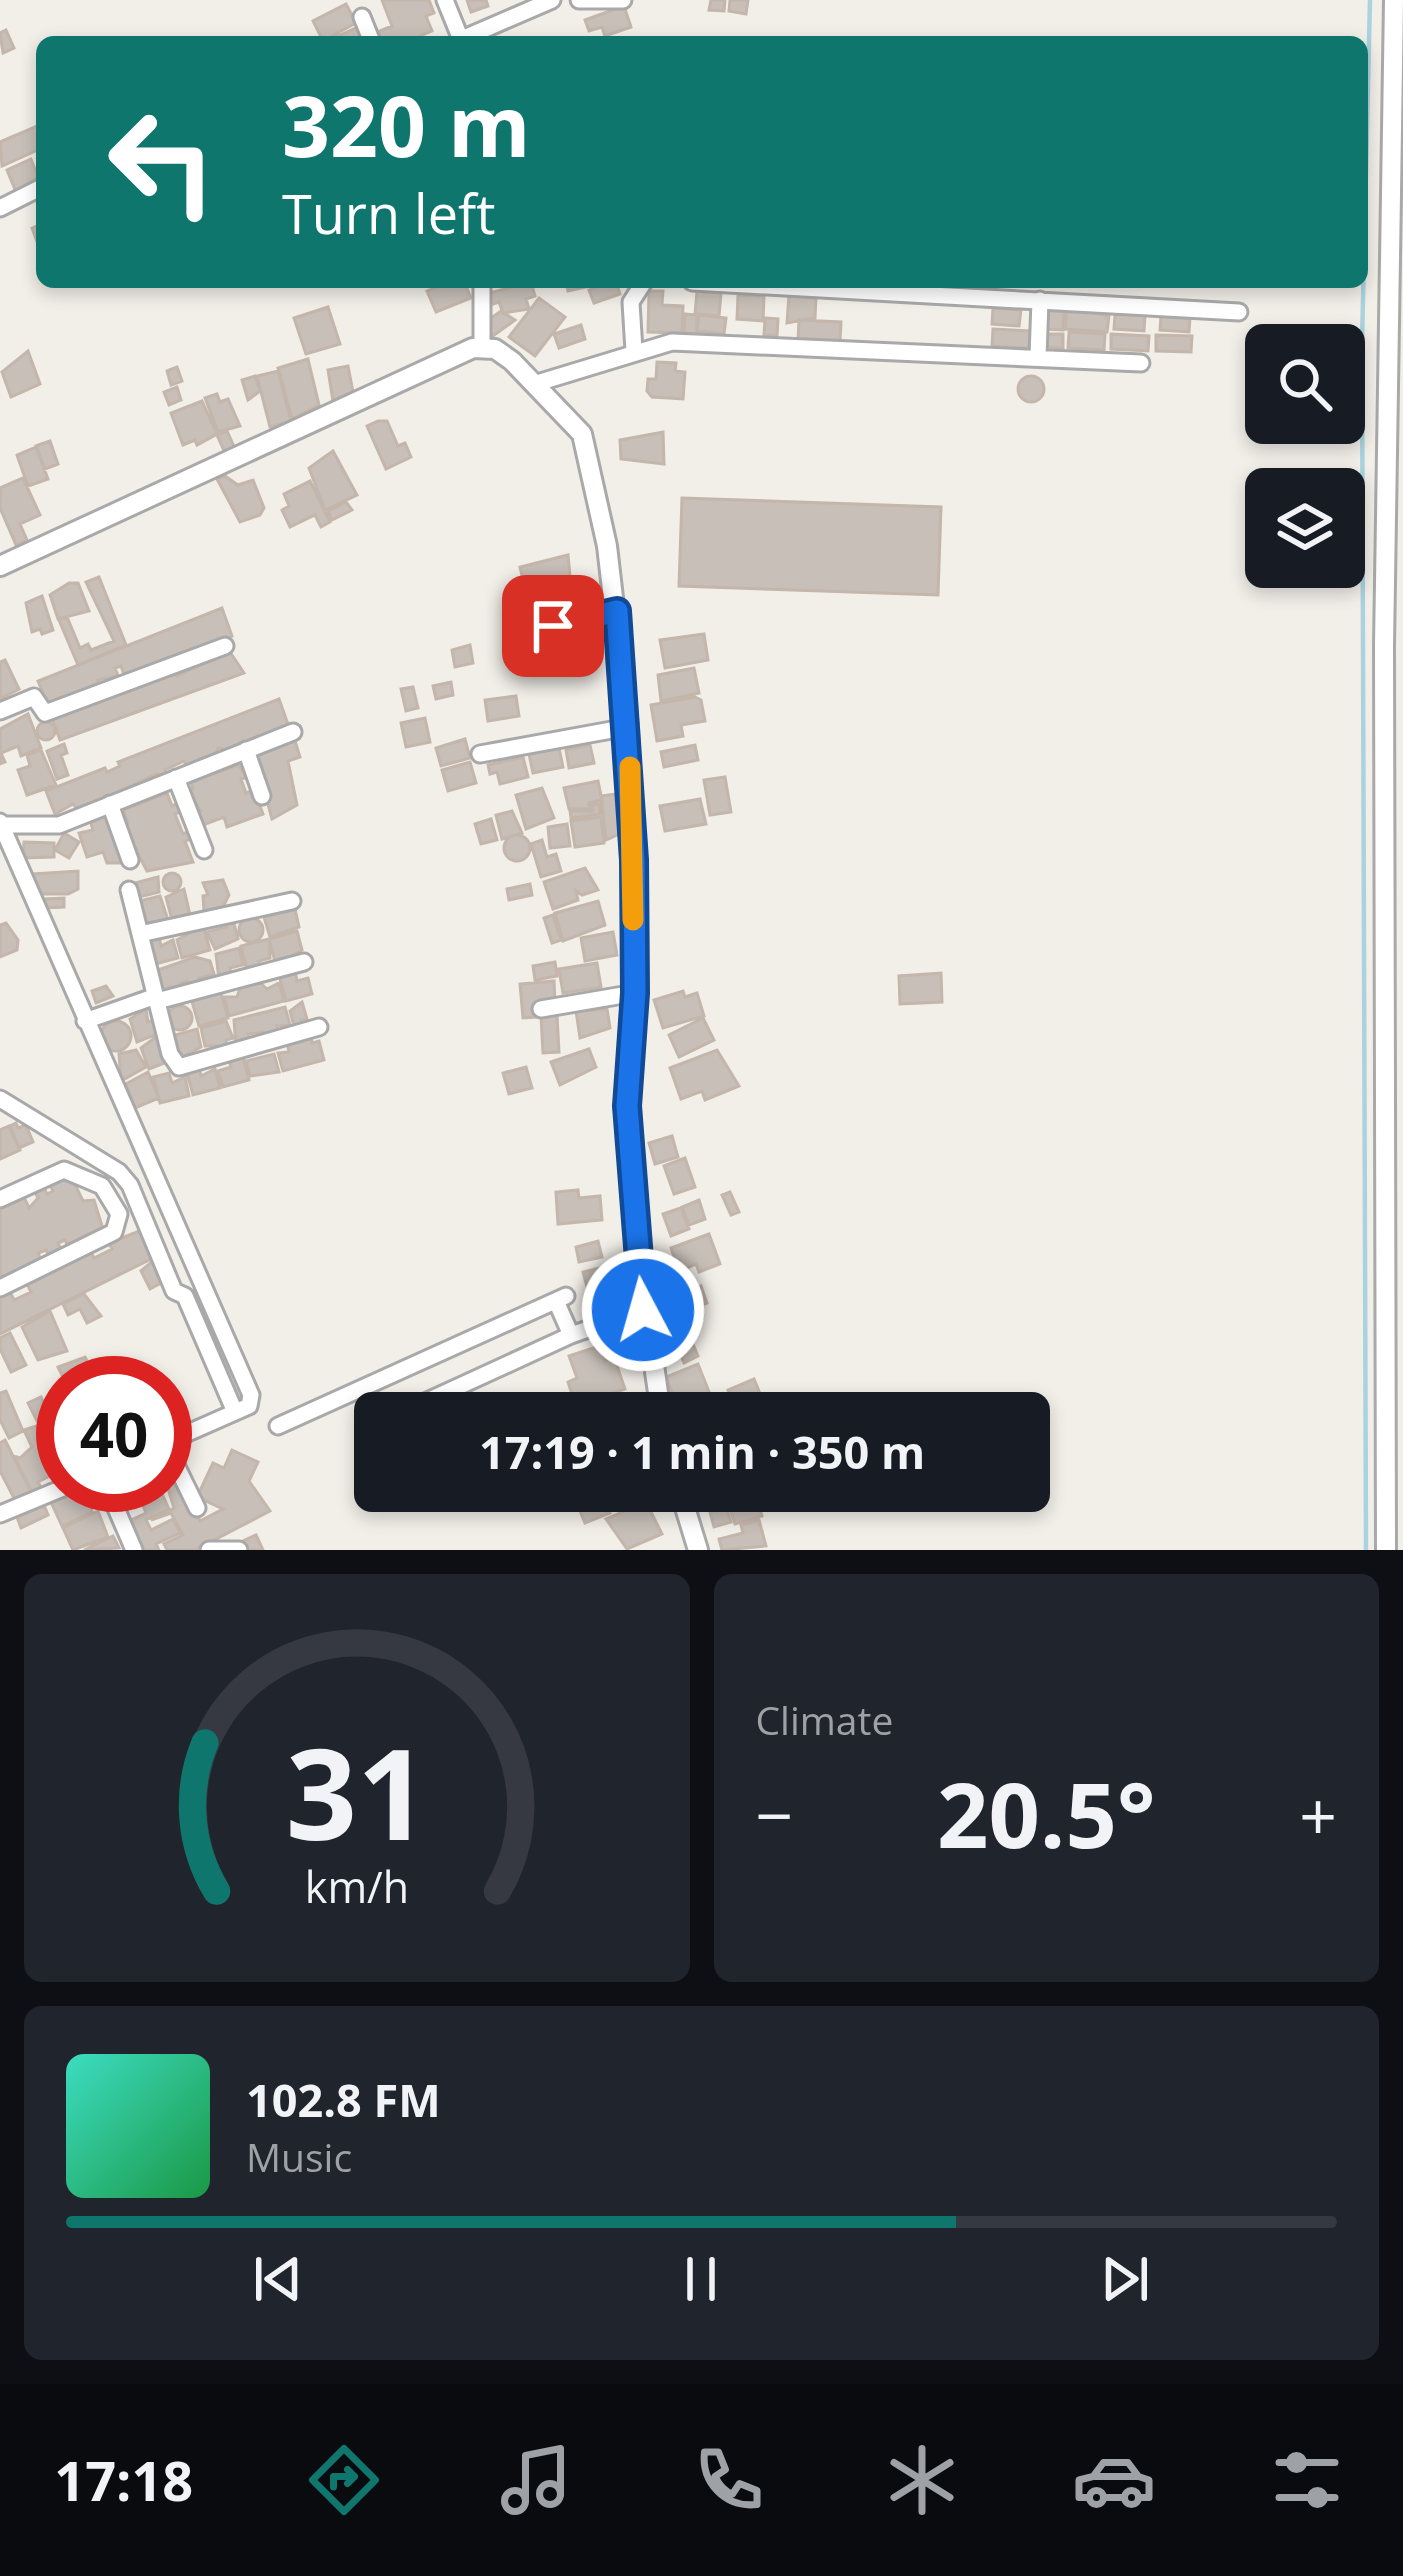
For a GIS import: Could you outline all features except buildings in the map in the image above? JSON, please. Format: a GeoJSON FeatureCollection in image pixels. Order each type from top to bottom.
{"type":"FeatureCollection","features":[{"type":"Feature","properties":{"kind":"street"},"geometry":{"type":"LineString","coordinates":[[445,0],[460,36]]}},
{"type":"Feature","properties":{"kind":"street"},"geometry":{"type":"LineString","coordinates":[[471,36],[552,0]]}},
{"type":"Feature","properties":{"kind":"street"},"geometry":{"type":"LineString","coordinates":[[580,0],[623,0]]}},
{"type":"Feature","properties":{"kind":"street"},"geometry":{"type":"LineString","coordinates":[[1386,1550],[1395,786],[1398,114],[1394,0]]}},
{"type":"Feature","properties":{"kind":"street"},"geometry":{"type":"LineString","coordinates":[[362,17],[370,36]]}},
{"type":"Feature","properties":{"kind":"street"},"geometry":{"type":"LineString","coordinates":[[0,208],[36,191]]}},
{"type":"Feature","properties":{"kind":"street"},"geometry":{"type":"LineString","coordinates":[[482,346],[486,288]]}},
{"type":"Feature","properties":{"kind":"street"},"geometry":{"type":"LineString","coordinates":[[634,351],[631,302],[640,288]]}},
{"type":"Feature","properties":{"kind":"street"},"geometry":{"type":"LineString","coordinates":[[808,288],[1239,312]]}},
{"type":"Feature","properties":{"kind":"street"},"geometry":{"type":"LineString","coordinates":[[1038,357],[1040,300]]}},
{"type":"Feature","properties":{"kind":"street"},"geometry":{"type":"LineString","coordinates":[[534,384],[672,342],[1141,363]]}},
{"type":"Feature","properties":{"kind":"street"},"geometry":{"type":"LineString","coordinates":[[482,346],[512,361],[582,434],[590,452],[617,611],[628,728],[635,993],[627,1106],[643,1310],[657,1392]]}},
{"type":"Feature","properties":{"kind":"street"},"geometry":{"type":"LineString","coordinates":[[0,566],[482,346]]}},
{"type":"Feature","properties":{"kind":"street"},"geometry":{"type":"LineString","coordinates":[[520,634],[617,611]]}},
{"type":"Feature","properties":{"kind":"street"},"geometry":{"type":"LineString","coordinates":[[0,711],[34,697],[45,713],[225,646]]}},
{"type":"Feature","properties":{"kind":"street"},"geometry":{"type":"LineString","coordinates":[[480,754],[628,728]]}},
{"type":"Feature","properties":{"kind":"street"},"geometry":{"type":"LineString","coordinates":[[192,1431],[240,1410],[251,1395],[1,824],[59,825],[293,732]]}},
{"type":"Feature","properties":{"kind":"street"},"geometry":{"type":"LineString","coordinates":[[246,750],[262,796]]}},
{"type":"Feature","properties":{"kind":"street"},"geometry":{"type":"LineString","coordinates":[[176,778],[203,850]]}},
{"type":"Feature","properties":{"kind":"street"},"geometry":{"type":"LineString","coordinates":[[110,804],[130,860]]}},
{"type":"Feature","properties":{"kind":"street"},"geometry":{"type":"LineString","coordinates":[[129,890],[170,1054],[179,1067],[319,1027]]}},
{"type":"Feature","properties":{"kind":"street"},"geometry":{"type":"LineString","coordinates":[[140,934],[292,901]]}},
{"type":"Feature","properties":{"kind":"street"},"geometry":{"type":"LineString","coordinates":[[85,1022],[157,998],[304,962]]}},
{"type":"Feature","properties":{"kind":"street"},"geometry":{"type":"LineString","coordinates":[[541,1009],[635,993]]}},
{"type":"Feature","properties":{"kind":"street"},"geometry":{"type":"LineString","coordinates":[[3,1105],[100,1158],[130,1185],[174,1292],[185,1296],[240,1410]]}},
{"type":"Feature","properties":{"kind":"street"},"geometry":{"type":"LineString","coordinates":[[0,1199],[64,1170],[102,1186],[119,1214],[114,1232],[0,1288]]}},
{"type":"Feature","properties":{"kind":"street"},"geometry":{"type":"LineString","coordinates":[[278,1426],[561,1298],[571,1335]]}},
{"type":"Feature","properties":{"kind":"street"},"geometry":{"type":"LineString","coordinates":[[447,1392],[571,1335],[643,1310]]}},
{"type":"Feature","properties":{"kind":"street"},"geometry":{"type":"LineString","coordinates":[[0,1514],[36,1499]]}},
{"type":"Feature","properties":{"kind":"street"},"geometry":{"type":"LineString","coordinates":[[192,1499],[196,1508]]}},
{"type":"Feature","properties":{"kind":"street"},"geometry":{"type":"LineString","coordinates":[[118,1512],[134,1550]]}},
{"type":"Feature","properties":{"kind":"street"},"geometry":{"type":"LineString","coordinates":[[686,1512],[698,1550]]}},
{"type":"Feature","properties":{"kind":"street"},"geometry":{"type":"LineString","coordinates":[[208,1550],[238,1550]]}},
{"type":"Feature","properties":{"kind":"waterway"},"geometry":{"type":"LineString","coordinates":[[1368,86],[1370,0]]}},
{"type":"Feature","properties":{"kind":"waterway"},"geometry":{"type":"LineString","coordinates":[[1363,288],[1366,1550]]}},
{"type":"Feature","properties":{"kind":"slow traffic"},"geometry":{"type":"LineString","coordinates":[[630,767],[633,920]]}},
{"type":"Feature","properties":{"kind":"route"},"geometry":{"type":"LineString","coordinates":[[553,626],[617,611],[634,860],[635,993],[627,1106],[643,1310]]}}]}
